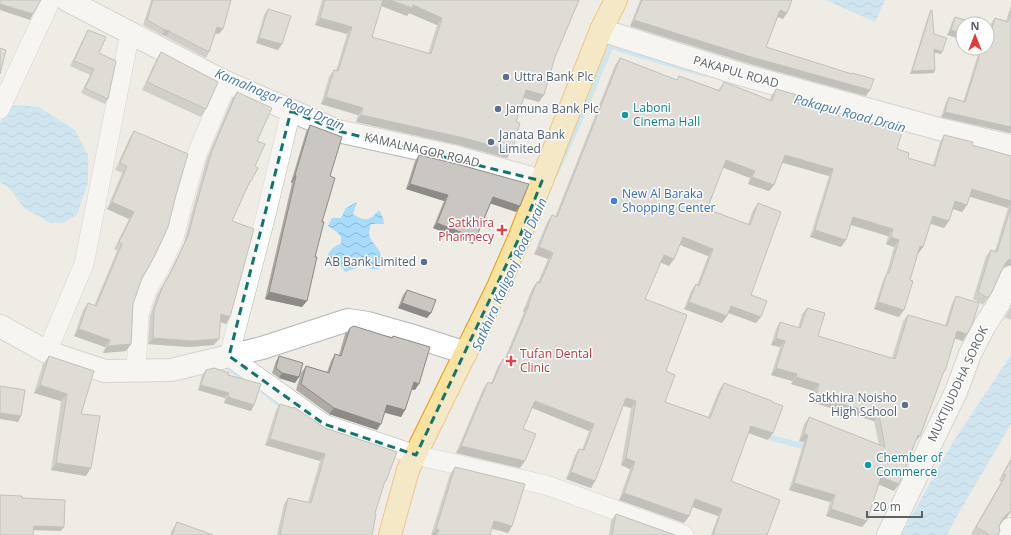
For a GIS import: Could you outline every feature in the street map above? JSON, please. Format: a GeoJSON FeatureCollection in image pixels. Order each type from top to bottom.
{"type":"FeatureCollection","features":[{"type":"Feature","properties":{"kind":"highway"},"geometry":{"type":"LineString","coordinates":[[390,535],[408,470],[498,287],[542,181],[612,1]]}},
{"type":"Feature","properties":{"kind":"street"},"geometry":{"type":"LineString","coordinates":[[0,109],[51,0]]}},
{"type":"Feature","properties":{"kind":"street","name":"KAMALNAGOR ROAD"},"geometry":{"type":"LineString","coordinates":[[67,0],[227,83],[338,130],[456,157],[542,181]]}},
{"type":"Feature","properties":{"kind":"street","name":"PAKAPUL ROAD"},"geometry":{"type":"LineString","coordinates":[[600,30],[743,75],[943,130],[1011,146]]}},
{"type":"Feature","properties":{"kind":"street"},"geometry":{"type":"LineString","coordinates":[[47,352],[84,264],[130,33]]}},
{"type":"Feature","properties":{"kind":"street"},"geometry":{"type":"LineString","coordinates":[[136,370],[139,314],[147,290],[174,238],[197,154],[227,83]]}},
{"type":"Feature","properties":{"kind":"street"},"geometry":{"type":"LineString","coordinates":[[229,356],[266,215],[291,111]]}},
{"type":"Feature","properties":{"kind":"street","name":"MUKTIJUDDHA SOROK"},"geometry":{"type":"LineString","coordinates":[[888,535],[956,392],[970,354],[985,325],[998,305],[1011,277]]}},
{"type":"Feature","properties":{"kind":"street"},"geometry":{"type":"LineString","coordinates":[[0,326],[47,352],[105,371],[171,370],[262,348],[348,320],[375,325],[466,353]]}},
{"type":"Feature","properties":{"kind":"street"},"geometry":{"type":"LineString","coordinates":[[229,356],[324,424],[416,454],[546,485],[684,535]]}},
{"type":"Feature","properties":{"kind":"street"},"geometry":{"type":"LineString","coordinates":[[1008,535],[1011,529]]}},
{"type":"Feature","properties":{"kind":"highlighted area"},"geometry":{"type":"Polygon","coordinates":[[[291,111],[338,131],[542,181],[520,236],[416,455],[324,424],[229,356],[291,111]]]}},
{"type":"Feature","properties":{"kind":"water"},"geometry":{"type":"Polygon","coordinates":[[[826,0],[885,0],[875,22],[826,0]]]}},
{"type":"Feature","properties":{"kind":"water"},"geometry":{"type":"Polygon","coordinates":[[[15,105],[39,107],[75,130],[88,155],[88,182],[77,215],[63,223],[50,223],[24,208],[11,190],[0,182],[0,123],[4,113],[15,105]]]}},
{"type":"Feature","properties":{"kind":"water"},"geometry":{"type":"Polygon","coordinates":[[[357,202],[353,214],[367,219],[379,210],[383,218],[384,224],[371,224],[369,232],[371,239],[378,248],[381,256],[379,269],[371,269],[364,262],[357,268],[345,272],[340,265],[332,262],[328,255],[333,248],[341,244],[341,237],[337,232],[328,226],[332,218],[341,218],[346,208],[357,202]]]}},
{"type":"Feature","properties":{"kind":"water"},"geometry":{"type":"Polygon","coordinates":[[[1011,355],[1011,424],[947,535],[901,535],[953,442],[1011,355]]]}},
{"type":"Feature","properties":{"kind":"building"},"geometry":{"type":"Polygon","coordinates":[[[0,0],[41,0],[33,14],[0,4],[0,0]]]}},
{"type":"Feature","properties":{"kind":"building"},"geometry":{"type":"Polygon","coordinates":[[[153,0],[231,0],[223,29],[217,27],[209,52],[147,20],[153,0]]]}},
{"type":"Feature","properties":{"kind":"building"},"geometry":{"type":"Polygon","coordinates":[[[325,0],[383,0],[372,37],[431,54],[442,18],[413,5],[412,8],[390,0],[579,0],[555,57],[544,95],[526,90],[516,122],[520,123],[512,151],[464,138],[361,115],[363,108],[326,97],[334,70],[338,71],[352,27],[320,18],[325,0]]]}},
{"type":"Feature","properties":{"kind":"building"},"geometry":{"type":"Polygon","coordinates":[[[642,0],[792,0],[787,13],[780,10],[766,47],[852,74],[874,79],[870,90],[751,57],[634,20],[642,0]]]}},
{"type":"Feature","properties":{"kind":"building"},"geometry":{"type":"Polygon","coordinates":[[[268,9],[291,16],[282,44],[259,38],[268,9]]]}},
{"type":"Feature","properties":{"kind":"building"},"geometry":{"type":"Polygon","coordinates":[[[931,10],[934,34],[947,38],[942,52],[934,49],[935,70],[912,71],[931,10]]]}},
{"type":"Feature","properties":{"kind":"building"},"geometry":{"type":"Polygon","coordinates":[[[1011,11],[1011,127],[945,112],[949,97],[965,102],[979,56],[995,56],[995,18],[1008,22],[1011,11]]]}},
{"type":"Feature","properties":{"kind":"building"},"geometry":{"type":"Polygon","coordinates":[[[955,17],[955,31],[951,30],[955,17]]]}},
{"type":"Feature","properties":{"kind":"building"},"geometry":{"type":"Polygon","coordinates":[[[88,30],[106,37],[99,53],[116,61],[108,99],[85,88],[94,69],[74,61],[88,30]]]}},
{"type":"Feature","properties":{"kind":"building"},"geometry":{"type":"Polygon","coordinates":[[[0,48],[6,50],[0,74],[0,48]]]}},
{"type":"Feature","properties":{"kind":"building"},"geometry":{"type":"Polygon","coordinates":[[[161,52],[218,82],[206,109],[147,82],[161,52]]]}},
{"type":"Feature","properties":{"kind":"building"},"geometry":{"type":"Polygon","coordinates":[[[620,58],[677,80],[679,76],[720,91],[724,82],[772,101],[776,89],[801,96],[798,104],[871,125],[872,123],[902,132],[897,149],[909,153],[908,158],[935,166],[944,135],[973,142],[972,145],[1011,156],[1011,201],[972,189],[967,205],[955,201],[949,221],[933,216],[923,247],[920,246],[910,280],[913,281],[904,310],[878,302],[899,240],[891,237],[893,229],[853,217],[846,240],[815,230],[833,169],[785,155],[774,185],[752,177],[755,171],[726,160],[707,209],[750,225],[758,203],[781,212],[751,295],[767,301],[761,317],[731,306],[727,316],[689,302],[696,284],[699,286],[713,249],[683,237],[674,259],[664,255],[645,299],[687,315],[666,371],[675,375],[665,402],[710,418],[724,383],[783,406],[773,433],[751,426],[731,481],[780,500],[767,535],[713,535],[722,509],[695,499],[689,516],[624,493],[635,462],[626,458],[636,401],[626,398],[595,481],[571,472],[579,449],[584,450],[594,424],[535,401],[523,429],[536,434],[525,461],[461,446],[488,382],[492,384],[503,359],[506,360],[537,282],[540,283],[553,253],[539,247],[552,215],[557,217],[620,58]]]}},
{"type":"Feature","properties":{"kind":"building"},"geometry":{"type":"Polygon","coordinates":[[[237,92],[272,108],[257,141],[265,144],[255,166],[258,168],[250,181],[232,221],[254,229],[230,317],[221,314],[219,339],[192,341],[153,338],[154,310],[162,288],[188,236],[212,151],[237,92]]]}},
{"type":"Feature","properties":{"kind":"building"},"geometry":{"type":"Polygon","coordinates":[[[310,125],[342,137],[330,176],[335,178],[322,222],[324,222],[315,257],[317,257],[307,301],[269,292],[295,175],[310,125]]]}},
{"type":"Feature","properties":{"kind":"building"},"geometry":{"type":"Polygon","coordinates":[[[134,131],[188,154],[168,227],[142,278],[133,304],[131,344],[108,346],[110,340],[79,329],[88,303],[96,306],[122,244],[119,242],[134,212],[112,202],[127,166],[120,163],[134,131]]]}},
{"type":"Feature","properties":{"kind":"building"},"geometry":{"type":"Polygon","coordinates":[[[419,155],[529,184],[520,206],[493,197],[476,238],[437,223],[448,195],[410,184],[419,155]]]}},
{"type":"Feature","properties":{"kind":"building"},"geometry":{"type":"Polygon","coordinates":[[[1011,207],[1011,259],[1004,265],[988,298],[978,292],[991,250],[997,252],[1011,207]]]}},
{"type":"Feature","properties":{"kind":"building"},"geometry":{"type":"Polygon","coordinates":[[[407,290],[436,300],[431,313],[402,303],[407,290]]]}},
{"type":"Feature","properties":{"kind":"building"},"geometry":{"type":"Polygon","coordinates":[[[956,296],[979,303],[972,325],[967,334],[957,331],[945,371],[920,436],[918,435],[899,484],[881,477],[867,521],[831,509],[835,495],[794,483],[808,435],[804,434],[809,417],[885,447],[879,415],[816,396],[819,384],[796,377],[797,374],[776,368],[785,341],[776,338],[780,322],[800,328],[807,308],[825,313],[818,336],[895,359],[908,315],[947,326],[956,296]]]}},
{"type":"Feature","properties":{"kind":"building"},"geometry":{"type":"Polygon","coordinates":[[[354,326],[392,338],[393,336],[430,347],[419,384],[414,382],[405,410],[387,405],[381,424],[334,408],[301,384],[306,366],[329,373],[335,354],[341,356],[350,328],[354,326]]]}},
{"type":"Feature","properties":{"kind":"building"},"geometry":{"type":"Polygon","coordinates":[[[49,356],[94,371],[81,414],[100,416],[91,468],[56,463],[67,394],[40,385],[49,356]]]}},
{"type":"Feature","properties":{"kind":"building"},"geometry":{"type":"Polygon","coordinates":[[[279,356],[303,363],[299,377],[282,373],[276,368],[279,356]]]}},
{"type":"Feature","properties":{"kind":"building"},"geometry":{"type":"Polygon","coordinates":[[[214,368],[229,373],[228,375],[261,384],[254,405],[228,397],[229,393],[201,385],[206,370],[214,368]]]}},
{"type":"Feature","properties":{"kind":"building"},"geometry":{"type":"Polygon","coordinates":[[[0,386],[25,390],[21,416],[0,413],[0,386]]]}},
{"type":"Feature","properties":{"kind":"building"},"geometry":{"type":"Polygon","coordinates":[[[280,404],[294,407],[325,428],[397,452],[385,481],[375,513],[372,535],[280,535],[288,498],[311,503],[325,454],[270,439],[280,404]]]}},
{"type":"Feature","properties":{"kind":"building"},"geometry":{"type":"Polygon","coordinates":[[[1011,460],[1011,511],[1001,521],[998,535],[990,535],[976,527],[1006,475],[1003,474],[1011,460]]]}},
{"type":"Feature","properties":{"kind":"building"},"geometry":{"type":"Polygon","coordinates":[[[455,467],[525,484],[512,526],[494,521],[490,535],[437,535],[439,530],[436,529],[455,467]]]}},
{"type":"Feature","properties":{"kind":"building"},"geometry":{"type":"Polygon","coordinates":[[[0,495],[22,496],[22,498],[65,500],[64,527],[34,526],[33,535],[0,535],[0,495]]]}},
{"type":"Feature","properties":{"kind":"building"},"geometry":{"type":"Polygon","coordinates":[[[616,514],[675,535],[612,535],[616,514]]]}},
{"type":"Feature","properties":{"kind":"building"},"geometry":{"type":"Polygon","coordinates":[[[177,522],[213,535],[172,535],[177,522]]]}},
{"type":"Feature","properties":{"kind":"waterway","name":"Satkhira Kaligonj Road Drain"},"geometry":{"type":"LineString","coordinates":[[555,175],[611,46],[704,74]]}},
{"type":"Feature","properties":{"kind":"waterway"},"geometry":{"type":"LineString","coordinates":[[223,365],[241,376]]}},
{"type":"Feature","properties":{"kind":"waterway"},"geometry":{"type":"LineString","coordinates":[[263,391],[280,405],[285,407]]}},
{"type":"Feature","properties":{"kind":"waterway"},"geometry":{"type":"LineString","coordinates":[[772,438],[809,448]]}},
{"type":"Feature","properties":{"kind":"place","name":"Uttra Bank Plc"},"geometry":{"type":"Point","coordinates":[506,77]}},
{"type":"Feature","properties":{"kind":"place","name":"Jamuna Bank Plc"},"geometry":{"type":"Point","coordinates":[498,109]}},
{"type":"Feature","properties":{"kind":"place","name":"Laboni Cinema Hall"},"geometry":{"type":"Point","coordinates":[625,115]}},
{"type":"Feature","properties":{"kind":"place","name":"Janata Bank Limited"},"geometry":{"type":"Point","coordinates":[491,142]}},
{"type":"Feature","properties":{"kind":"place","name":"New Al Baraka Shopping Center"},"geometry":{"type":"Point","coordinates":[614,201]}},
{"type":"Feature","properties":{"kind":"place","name":"Satkhira Pharmecy"},"geometry":{"type":"Point","coordinates":[502,230]}},
{"type":"Feature","properties":{"kind":"place","name":"AB Bank Limited"},"geometry":{"type":"Point","coordinates":[424,262]}},
{"type":"Feature","properties":{"kind":"place","name":"Tufan Dental Clinic"},"geometry":{"type":"Point","coordinates":[511,361]}},
{"type":"Feature","properties":{"kind":"place","name":"Satkhira Noisho High School"},"geometry":{"type":"Point","coordinates":[905,405]}},
{"type":"Feature","properties":{"kind":"place","name":"Chember of Commerce"},"geometry":{"type":"Point","coordinates":[868,465]}},
{"type":"Feature","properties":{"kind":"water label","name":"Kamalnagor Road Drain"},"geometry":{"type":"Point","coordinates":[280,99]}},
{"type":"Feature","properties":{"kind":"water label","name":"Pakapul Road Drain"},"geometry":{"type":"Point","coordinates":[850,113]}}]}
